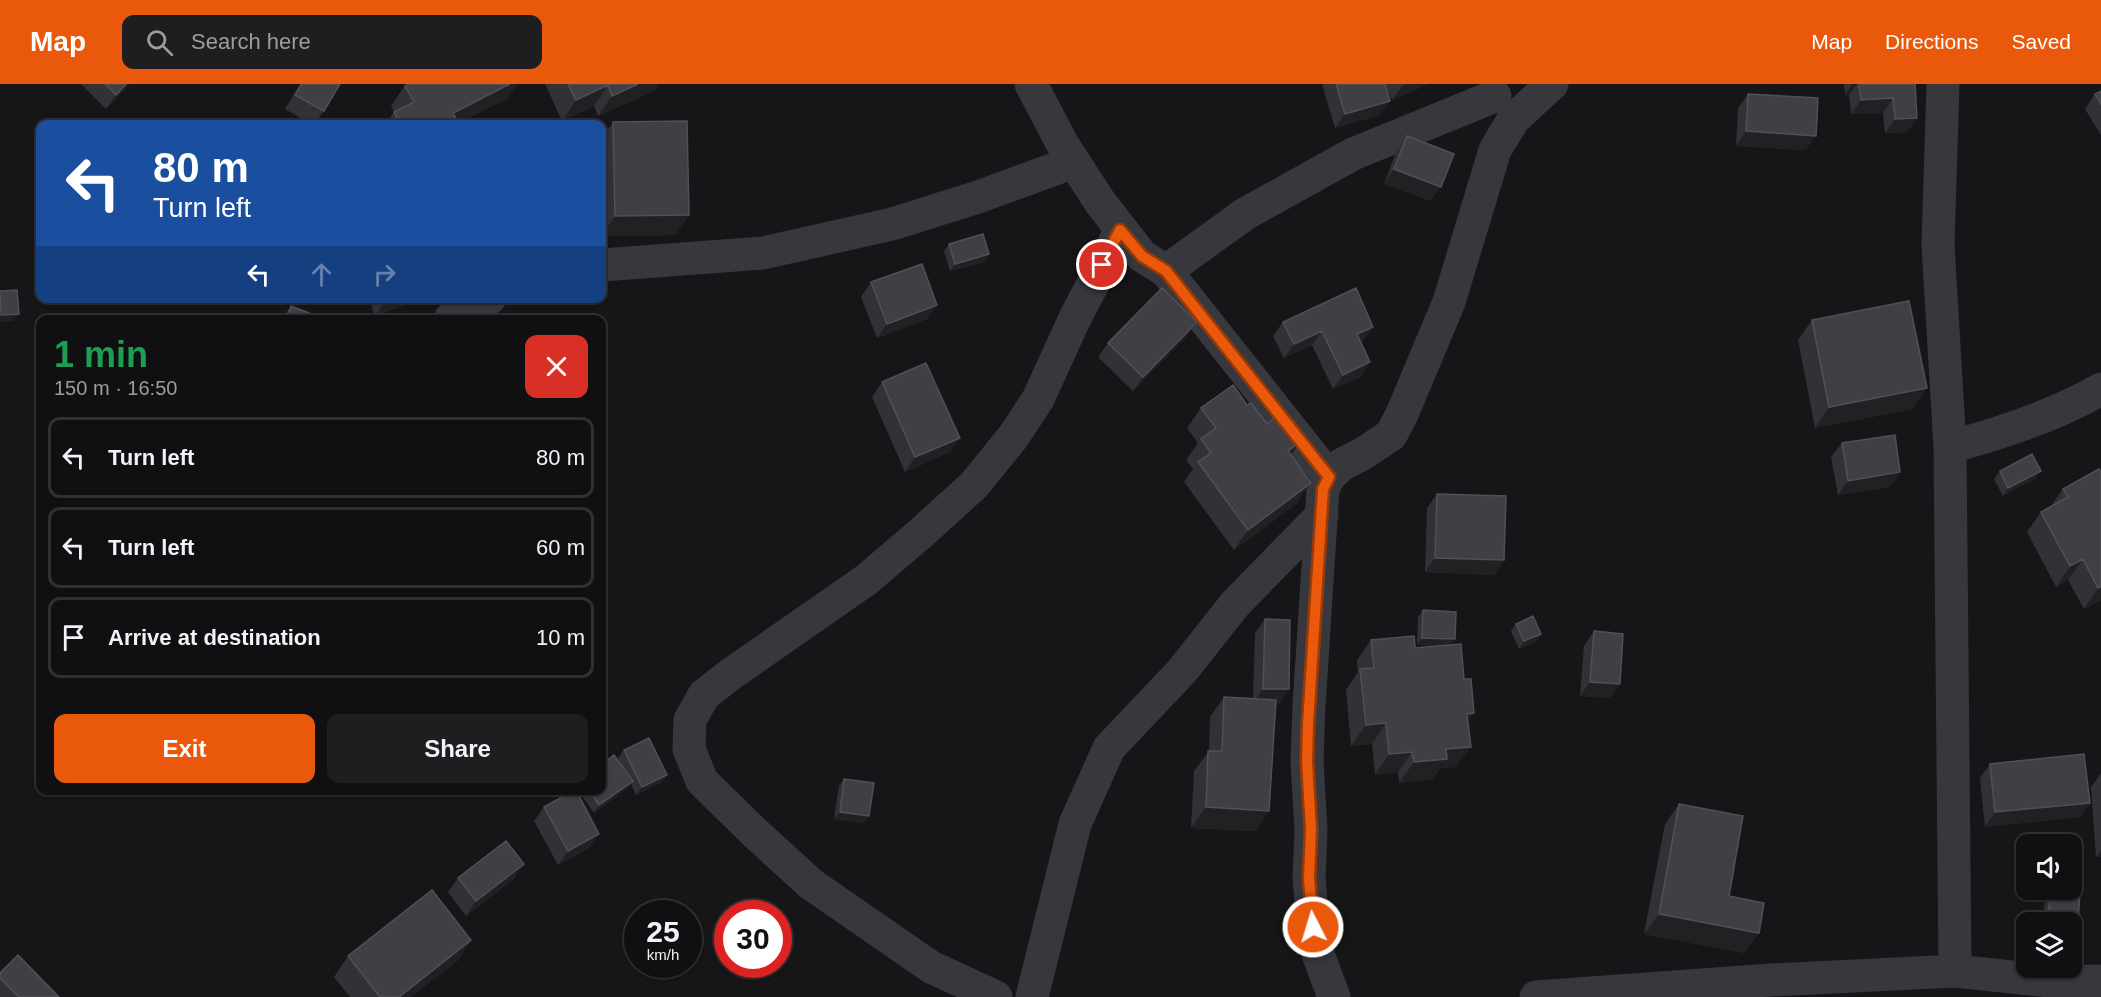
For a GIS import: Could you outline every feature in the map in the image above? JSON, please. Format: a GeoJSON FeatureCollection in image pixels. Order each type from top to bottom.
{"type":"FeatureCollection","features":[{"type":"Feature","properties":{"kind":"street"},"geometry":{"type":"LineString","coordinates":[[1031,84],[1074,162],[1120,230],[1142,256],[1166,271],[1329,477]]}},
{"type":"Feature","properties":{"kind":"street"},"geometry":{"type":"LineString","coordinates":[[1166,271],[1245,214],[1353,154],[1498,100],[1552,84]]}},
{"type":"Feature","properties":{"kind":"street"},"geometry":{"type":"LineString","coordinates":[[1943,84],[1938,245],[1950,447],[1955,971]]}},
{"type":"Feature","properties":{"kind":"street"},"geometry":{"type":"LineString","coordinates":[[1334,997],[1318,954],[1309,878],[1311,830],[1307,761],[1308,717],[1323,489],[1329,477],[1341,465],[1391,435],[1402,414],[1449,302],[1495,150],[1498,100]]}},
{"type":"Feature","properties":{"kind":"street"},"geometry":{"type":"LineString","coordinates":[[606,265],[763,253],[892,224],[978,197],[1074,162]]}},
{"type":"Feature","properties":{"kind":"street"},"geometry":{"type":"LineString","coordinates":[[996,997],[931,967],[811,884],[702,781],[688,748],[690,720],[704,695],[866,579],[974,485],[1013,437],[1038,399],[1075,318],[1120,230]]}},
{"type":"Feature","properties":{"kind":"street"},"geometry":{"type":"LineString","coordinates":[[458,315],[480,303]]}},
{"type":"Feature","properties":{"kind":"street"},"geometry":{"type":"LineString","coordinates":[[1950,447],[2005,432],[2080,401],[2101,389]]}},
{"type":"Feature","properties":{"kind":"street"},"geometry":{"type":"LineString","coordinates":[[1032,997],[1075,824],[1109,748],[1182,671],[1235,604],[1322,515]]}},
{"type":"Feature","properties":{"kind":"street"},"geometry":{"type":"LineString","coordinates":[[1536,997],[1604,995],[1771,980],[1955,971],[2058,982],[2101,981]]}},
{"type":"Feature","properties":{"kind":"building"},"geometry":{"type":"Polygon","coordinates":[[[105,84],[126,84],[116,95],[105,84]]]}},
{"type":"Feature","properties":{"kind":"building"},"geometry":{"type":"Polygon","coordinates":[[[302,84],[340,84],[324,111],[295,95],[302,84]]]}},
{"type":"Feature","properties":{"kind":"building"},"geometry":{"type":"Polygon","coordinates":[[[408,84],[510,84],[453,113],[457,120],[398,120],[394,112],[414,102],[405,86],[408,84]]]}},
{"type":"Feature","properties":{"kind":"building"},"geometry":{"type":"Polygon","coordinates":[[[568,84],[638,84],[612,96],[608,85],[576,100],[568,84]]]}},
{"type":"Feature","properties":{"kind":"building"},"geometry":{"type":"Polygon","coordinates":[[[1336,84],[1385,84],[1390,101],[1345,114],[1336,84]]]}},
{"type":"Feature","properties":{"kind":"building"},"geometry":{"type":"Polygon","coordinates":[[[1859,84],[1915,84],[1917,118],[1895,119],[1893,98],[1861,100],[1859,84]]]}},
{"type":"Feature","properties":{"kind":"building"},"geometry":{"type":"Polygon","coordinates":[[[2101,91],[2101,104],[2095,94],[2101,91]]]}},
{"type":"Feature","properties":{"kind":"building"},"geometry":{"type":"Polygon","coordinates":[[[1748,94],[1818,98],[1816,136],[1746,131],[1748,94]]]}},
{"type":"Feature","properties":{"kind":"building"},"geometry":{"type":"Polygon","coordinates":[[[687,121],[689,215],[615,216],[613,122],[687,121]]]}},
{"type":"Feature","properties":{"kind":"building"},"geometry":{"type":"Polygon","coordinates":[[[1407,136],[1454,154],[1441,187],[1394,169],[1407,136]]]}},
{"type":"Feature","properties":{"kind":"building"},"geometry":{"type":"Polygon","coordinates":[[[983,234],[989,254],[955,264],[949,244],[983,234]]]}},
{"type":"Feature","properties":{"kind":"building"},"geometry":{"type":"Polygon","coordinates":[[[922,264],[937,305],[887,324],[871,282],[922,264]]]}},
{"type":"Feature","properties":{"kind":"building"},"geometry":{"type":"Polygon","coordinates":[[[1162,288],[1197,322],[1143,377],[1108,343],[1162,288]]]}},
{"type":"Feature","properties":{"kind":"building"},"geometry":{"type":"Polygon","coordinates":[[[1356,288],[1373,327],[1357,334],[1370,362],[1343,375],[1322,331],[1294,344],[1283,322],[1356,288]]]}},
{"type":"Feature","properties":{"kind":"building"},"geometry":{"type":"Polygon","coordinates":[[[17,290],[19,314],[1,315],[0,291],[17,290]]]}},
{"type":"Feature","properties":{"kind":"building"},"geometry":{"type":"Polygon","coordinates":[[[1909,301],[1927,388],[1829,407],[1812,320],[1909,301]]]}},
{"type":"Feature","properties":{"kind":"building"},"geometry":{"type":"Polygon","coordinates":[[[291,306],[314,315],[288,315],[291,306]]]}},
{"type":"Feature","properties":{"kind":"building"},"geometry":{"type":"Polygon","coordinates":[[[926,363],[960,438],[915,457],[882,382],[926,363]]]}},
{"type":"Feature","properties":{"kind":"building"},"geometry":{"type":"Polygon","coordinates":[[[1233,385],[1247,405],[1251,403],[1267,424],[1279,414],[1300,442],[1288,451],[1311,483],[1248,530],[1198,462],[1211,453],[1201,439],[1216,428],[1201,408],[1233,385]]]}},
{"type":"Feature","properties":{"kind":"building"},"geometry":{"type":"Polygon","coordinates":[[[1895,435],[1900,472],[1848,481],[1842,443],[1895,435]]]}},
{"type":"Feature","properties":{"kind":"building"},"geometry":{"type":"Polygon","coordinates":[[[2032,454],[2041,471],[2008,488],[2000,471],[2032,454]]]}},
{"type":"Feature","properties":{"kind":"building"},"geometry":{"type":"Polygon","coordinates":[[[2099,469],[2101,472],[2101,587],[2098,588],[2083,559],[2070,566],[2041,512],[2068,497],[2063,489],[2099,469]]]}},
{"type":"Feature","properties":{"kind":"building"},"geometry":{"type":"Polygon","coordinates":[[[1437,494],[1506,496],[1504,560],[1435,558],[1437,494]]]}},
{"type":"Feature","properties":{"kind":"building"},"geometry":{"type":"Polygon","coordinates":[[[1423,610],[1456,612],[1455,639],[1422,638],[1423,610]]]}},
{"type":"Feature","properties":{"kind":"building"},"geometry":{"type":"Polygon","coordinates":[[[1533,616],[1541,634],[1524,641],[1516,624],[1533,616]]]}},
{"type":"Feature","properties":{"kind":"building"},"geometry":{"type":"Polygon","coordinates":[[[1265,619],[1290,620],[1289,689],[1263,689],[1265,619]]]}},
{"type":"Feature","properties":{"kind":"building"},"geometry":{"type":"Polygon","coordinates":[[[1594,631],[1623,634],[1620,684],[1590,682],[1594,631]]]}},
{"type":"Feature","properties":{"kind":"building"},"geometry":{"type":"Polygon","coordinates":[[[1414,636],[1415,648],[1461,644],[1464,679],[1471,679],[1474,713],[1467,714],[1471,747],[1446,749],[1447,759],[1414,762],[1412,752],[1389,754],[1386,723],[1366,725],[1360,669],[1374,668],[1371,640],[1414,636]]]}},
{"type":"Feature","properties":{"kind":"building"},"geometry":{"type":"Polygon","coordinates":[[[1224,697],[1276,700],[1269,811],[1206,807],[1208,751],[1222,751],[1224,697]]]}},
{"type":"Feature","properties":{"kind":"building"},"geometry":{"type":"Polygon","coordinates":[[[649,738],[667,775],[642,787],[624,750],[649,738]]]}},
{"type":"Feature","properties":{"kind":"building"},"geometry":{"type":"Polygon","coordinates":[[[2084,754],[2090,803],[1995,812],[1990,764],[2084,754]]]}},
{"type":"Feature","properties":{"kind":"building"},"geometry":{"type":"Polygon","coordinates":[[[614,755],[633,781],[599,805],[592,795],[606,795],[606,761],[614,755]]]}},
{"type":"Feature","properties":{"kind":"building"},"geometry":{"type":"Polygon","coordinates":[[[844,779],[874,783],[869,816],[840,812],[844,779]]]}},
{"type":"Feature","properties":{"kind":"building"},"geometry":{"type":"Polygon","coordinates":[[[565,795],[579,795],[599,834],[568,851],[544,807],[565,795]]]}},
{"type":"Feature","properties":{"kind":"building"},"geometry":{"type":"Polygon","coordinates":[[[1679,804],[1743,816],[1729,896],[1764,903],[1759,933],[1659,914],[1679,804]]]}},
{"type":"Feature","properties":{"kind":"building"},"geometry":{"type":"Polygon","coordinates":[[[506,841],[524,864],[476,901],[458,878],[506,841]]]}},
{"type":"Feature","properties":{"kind":"building"},"geometry":{"type":"Polygon","coordinates":[[[432,890],[471,940],[399,997],[380,997],[348,956],[432,890]]]}},
{"type":"Feature","properties":{"kind":"building"},"geometry":{"type":"Polygon","coordinates":[[[2049,900],[2080,900],[2079,912],[2049,912],[2049,900]]]}},
{"type":"Feature","properties":{"kind":"building"},"geometry":{"type":"Polygon","coordinates":[[[18,955],[59,997],[19,997],[0,978],[0,973],[18,955]]]}},
{"type":"Feature","properties":{"kind":"route"},"geometry":{"type":"LineString","coordinates":[[1102,265],[1120,230],[1142,256],[1166,271],[1329,477],[1323,489],[1308,724],[1307,761],[1311,830],[1309,878],[1313,927]]}}]}
